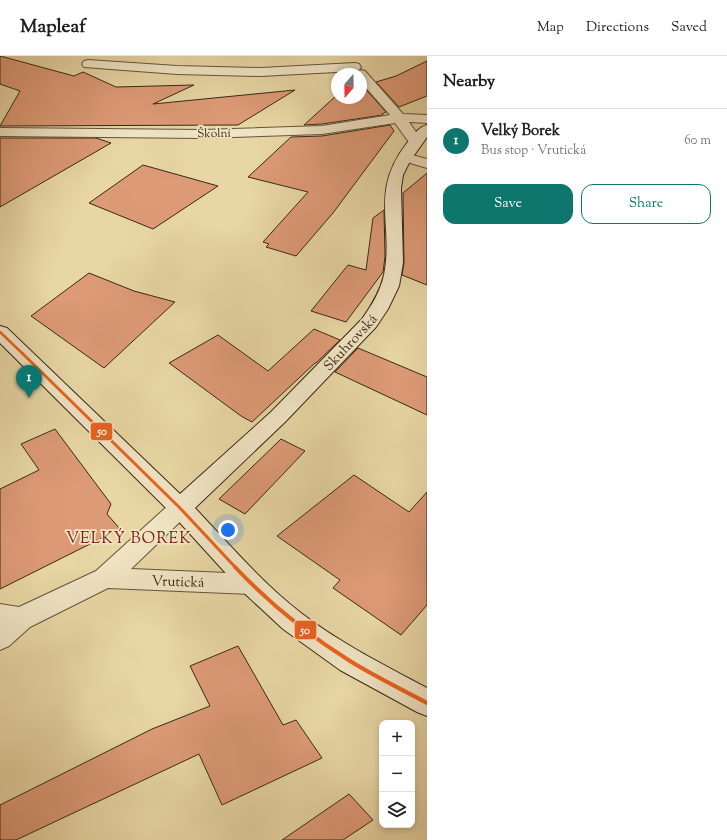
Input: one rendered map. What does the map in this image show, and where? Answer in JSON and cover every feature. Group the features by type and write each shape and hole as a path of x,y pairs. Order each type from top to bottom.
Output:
{"street":[{"path":"345,56 356,68"},
{"path":"88,64 177,70 331,72"},
{"path":"367,81 398,118 410,149 427,164"},
{"name":"Školní","path":"0,132 202,134 314,130 398,118 427,119"},
{"name":"Skuhrovská","path":"180,508 278,417 369,323 381,307 393,277 395,262 392,195 397,173 410,149 427,129"},
{"path":"0,332 180,508 251,584 292,621 350,661 427,703"},
{"name":"Vrutická","path":"0,638 11,617 105,578 180,508"},
{"name":"Vrutická","path":"105,578 251,584"}],"building":[{"path":"0,56 74,76 83,72 116,87 194,85 153,104 295,90 238,125 0,126 20,91 0,84"},
{"path":"427,61 427,96 399,107 376,82 396,76"},
{"path":"367,91 386,112 382,114 383,115 322,124 304,125 331,100 331,104 367,104"},
{"path":"390,125 394,131 333,213 296,256 266,247 269,244 263,242 308,192 248,177 291,137 322,136"},
{"path":"0,138 96,138 111,143 0,207"},
{"path":"143,165 218,186 153,229 89,203"},
{"path":"427,173 427,285 402,275 404,263 403,193"},
{"path":"384,210 385,257 383,272 346,322 311,311 348,265 366,270 373,218"},
{"path":"89,273 134,291 175,302 104,368 31,316"},
{"path":"314,329 340,340 252,422 241,416 169,363 218,335 268,371"},
{"path":"358,348 427,377 427,415 335,372"},
{"path":"55,429 111,504 107,514 120,529 0,589 0,489 39,470 21,444"},
{"path":"281,439 305,451 245,514 219,499"},
{"path":"354,475 409,512 427,492 427,605 401,635 333,588 340,580 277,536"},
{"path":"238,646 283,725 296,720 322,758 222,805 199,754 16,840 0,840 0,805 152,729 210,706 190,666"},
{"path":"349,794 373,820 343,840 282,840"}],"transit line":[{"name":"50","path":"0,332 180,508 251,584 292,621 350,661 427,703"}],"place":[{"name":"Velký Borek","path":"29,398"}],"district":[{"name":"VELKÝ BOREK","path":"129,537"}]}
